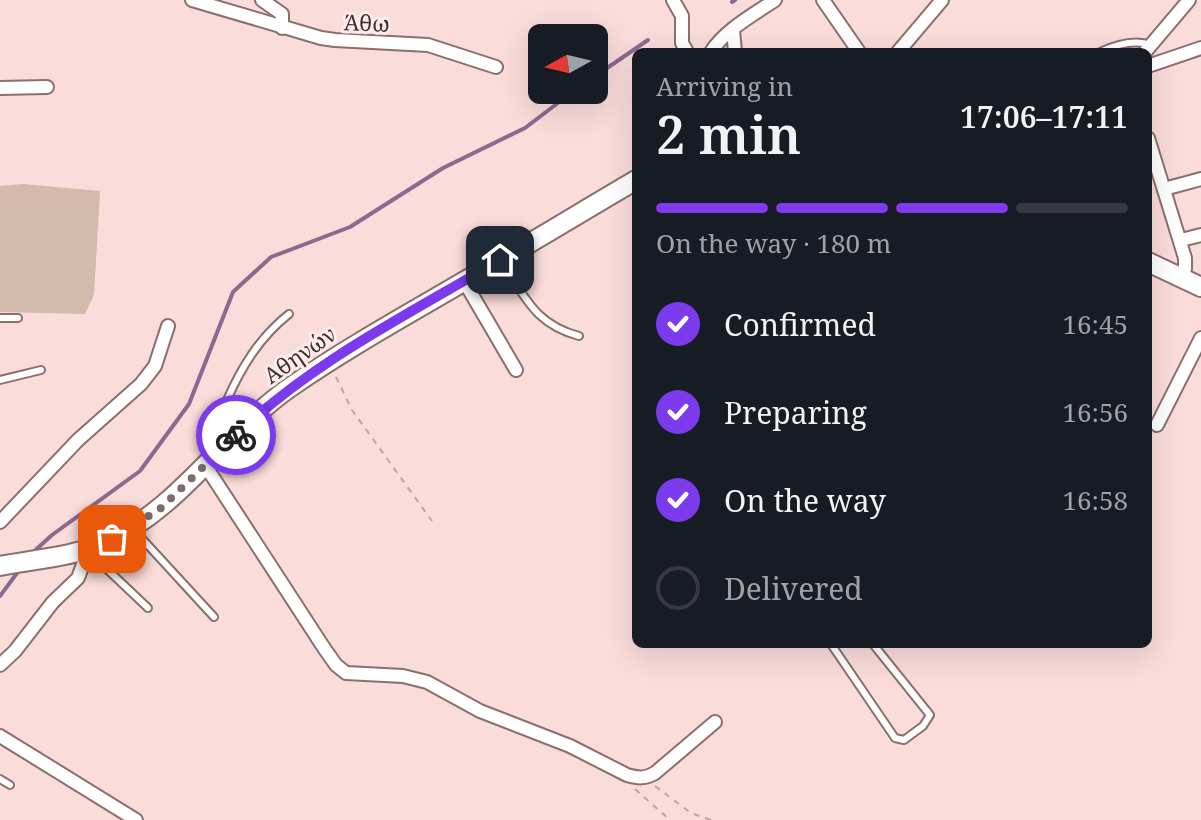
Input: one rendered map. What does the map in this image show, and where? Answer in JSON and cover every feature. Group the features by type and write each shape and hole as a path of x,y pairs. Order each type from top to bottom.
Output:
{"main road":[{"name":"Αθηνών","path":"0,566 86,550 131,528 160,509 276,398 329,361 632,182"},
{"path":"1152,264 1201,287"}],"street":[{"name":"Άθω","path":"192,0 282,28 335,40 428,45 496,67"},
{"path":"262,0 282,14 282,28"},
{"path":"673,0 682,16 685,48"},
{"path":"714,48 775,0"},
{"path":"901,48 942,0"},
{"path":"1150,48 1189,0"},
{"path":"829,2 857,48"},
{"path":"733,30 735,48"},
{"path":"1152,65 1201,48"},
{"path":"0,88 47,87"},
{"path":"1152,159 1181,240 1186,265 1180,277"},
{"path":"1164,189 1201,179"},
{"path":"1181,240 1201,235"},
{"path":"464,281 516,370"},
{"path":"0,522 78,440 141,384 155,366 168,326"},
{"path":"1157,425 1201,338"},
{"path":"209,461 307,623 341,669 352,674 419,679 480,711 570,746 635,777 645,778 663,767 715,722"},
{"path":"0,665 15,651 53,602 78,578 86,550"},
{"path":"0,736 136,820"}],"lane":[{"path":"1110,48 1139,42 1148,48"},
{"path":"500,260 539,316 553,327 579,336"},
{"path":"209,461 215,427 239,374 266,335 289,314"},
{"path":"0,318 18,318"},
{"path":"0,380 41,370"},
{"path":"131,528 214,617"},
{"path":"86,550 148,608"},
{"path":"834,648 895,738 904,740 923,726 930,715 876,648"},
{"path":"0,779 10,785"}],"path":[{"path":"329,361 352,410 432,521"},
{"path":"623,773 640,794 670,820"},
{"path":"645,778 691,813 711,820"}],"building":[{"path":"22,184 100,191 94,295 85,314 0,312 0,186"}],"waterway":[{"path":"636,48 648,40"},
{"path":"608,67 632,51"},
{"path":"30,555 52,535 140,471 189,404 233,292 271,257 350,227 443,168 525,128 557,104"},
{"path":"0,596 20,569"}],"way so far":[{"path":"112,539 160,509 236,435"}],"route":[{"path":"236,435 288,389 329,361 500,260"}]}
